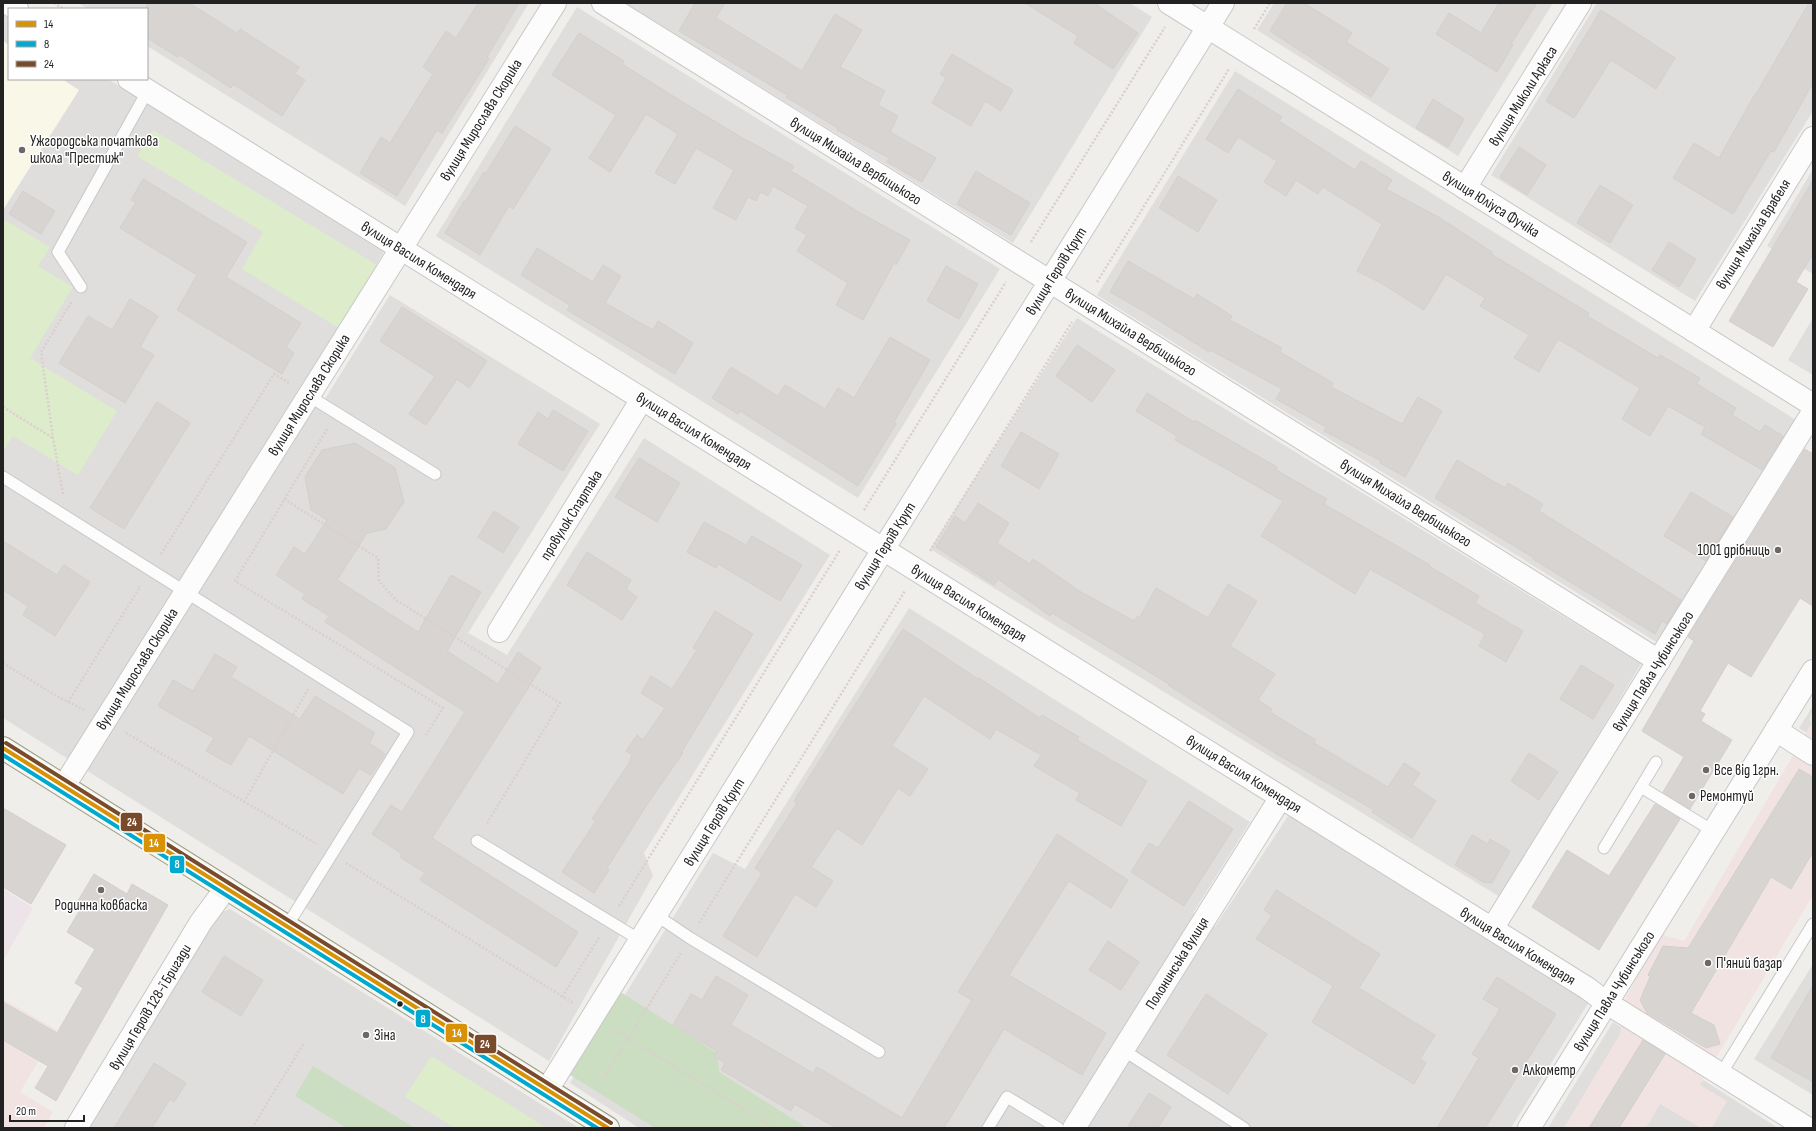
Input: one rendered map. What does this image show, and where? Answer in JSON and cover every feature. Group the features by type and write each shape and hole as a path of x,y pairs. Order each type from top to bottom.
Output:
{"main road":[{"path":"3,748 608,1128"}],"street":[{"name":"вулиця Мирослава Скорика","path":"64,786 555,3"},
{"name":"вулиця Михайла Вербицького","path":"603,3 1659,661"},
{"name":"вулиця Героїв Крут","path":"547,1090 1223,3"},
{"name":"вулиця Миколи Аркаса","path":"1465,188 1580,3"},
{"name":"вулиця Юліуса Фучіка","path":"1173,6 1813,405"},
{"name":"вулиця Василя Комендаря","path":"131,80 1587,988 1607,1003 1807,1128"},
{"name":"вулиця Михайла Врабеля","path":"1694,331 1813,138"},
{"name":"провулок Спартака","path":"499,632 642,399"},
{"name":"вулиця Павла Чубинського","path":"1492,929 1813,412"},
{"name":"вулиця Павла Чубинського","path":"1529,1128 1813,671"},
{"path":"1776,730 1813,754"},
{"name":"Полонинська вулиця","path":"1074,1128 1280,797"},
{"name":"вулиця Героїв 128-ї Бригади","path":"76,1128 201,922 226,888"}],"lane":[{"path":"81,287 58,252 148,90"},
{"path":"309,396 435,474"},
{"path":"3,478 408,732 287,926"},
{"path":"1604,848 1656,762"},
{"path":"1641,787 1713,832"},
{"path":"477,840 610,920 640,940"},
{"path":"656,914 690,938 879,1052"},
{"path":"1721,1074 1813,924"},
{"path":"1123,1050 1244,1128"},
{"path":"988,1128 1007,1097 1058,1128"}],"path":[{"path":"604,1077 1270,3"},
{"path":"562,997 1019,262 1173,6"},
{"path":"68,518 53,438 42,352 81,287"},
{"path":"68,702 274,374 309,396"},
{"path":"3,407 53,438"},
{"path":"337,413 235,581 443,708 422,742"},
{"path":"284,499 378,558 379,581 396,600 560,703 477,840"},
{"path":"134,583 140,587"},
{"path":"3,663 332,854 774,1128"},
{"path":"244,802 316,675"},
{"path":"252,1128 304,1043"}],"shaded area":[{"path":"78,3 529,3 405,206 148,47 148,8 86,8"},
{"path":"625,3 1130,3 1152,17 1013,243"},
{"path":"1274,3 1553,3 1458,156 1257,30"},
{"path":"1597,3 1813,3 1813,111 1695,301 1491,175"},
{"path":"577,7 1000,269 858,498 436,236"},
{"path":"3,14 8,17 8,80 110,80 385,250 304,385 325,399 390,295 600,424 468,633 507,655 644,438 830,555 644,853 653,876 549,1061 3,718"},
{"name":"Ужгородська початкова школа \"Престиж\"","path":"3,41 8,44 8,80 64,80 79,90 3,210"},
{"path":"1235,71 1796,420 1658,643 1097,295"},
{"path":"1813,169 1813,274 1767,246"},
{"path":"1077,318 1641,664 1500,897 930,549"},
{"path":"1813,318 1813,375 1788,360"},
{"path":"909,608 1250,822 1193,913 1215,927 1290,813 1589,1002 1511,1128 639,1128 570,1083 713,853 745,869"},
{"path":"1813,706 1813,737 1799,728"},
{"name":"П'яний базар","path":"1813,711 1813,895 1700,1085 1727,1101 1712,1128 1701,1128 1660,1104 1646,1128 1564,1128 1620,1034 1626,998 1659,934 1684,941 1812,723 1809,719"},
{"path":"3,889 33,908 3,961"},
{"path":"230,909 579,1128 86,1128 215,915"},
{"path":"1813,964 1813,1095 1754,1059"},
{"path":"3,999 57,1030 20,1092 53,1112 44,1128 3,1128"},
{"path":"1613,1022 1778,1128 1548,1128"}],"green space":[{"path":"153,130 377,265 339,328 242,269 263,232 137,156"},
{"path":"5,220 50,247 38,266 73,287 30,358 117,411 78,475 13,436 3,451 3,223"},
{"path":"611,986 717,1053 719,1072 807,1128 655,1128 559,1068"},
{"path":"431,1056 547,1128 455,1128 405,1097"},
{"path":"313,1066 415,1128 347,1128 295,1096"}],"building":[{"path":"147,3 189,3 237,33 240,29 299,67 295,74 305,80 282,116 233,84 231,88 180,55 178,57 148,39"},
{"path":"478,3 519,3 487,57 489,59 442,133 437,130 397,196 360,173 381,137 390,143 433,74 423,67 446,31 456,38"},
{"path":"695,3 725,3 716,18 802,71 835,14 862,30 840,67 885,91 878,105 898,116 890,132 936,158 922,182 887,162 889,158 837,130 838,128 786,97 787,95 679,31"},
{"path":"1025,3 1094,3 1138,33 1113,69 1074,43 1078,36"},
{"path":"1287,3 1304,3 1352,33 1346,42 1389,69 1371,97 1270,31"},
{"path":"1499,3 1537,3 1511,44 1513,45 1497,72 1436,34 1449,13 1481,33"},
{"path":"1809,3 1813,3 1813,83 1774,152 1771,151 1733,214 1673,178 1694,143 1719,158"},
{"path":"1601,10 1675,58 1656,89 1611,60 1574,118 1546,101"},
{"path":"579,33 624,61 622,64 681,101 741,137 794,166 791,171 862,214 910,240 896,265 894,263 863,320 836,305 848,283 797,251 807,235 795,228 808,206 773,186 768,196 760,192 756,201 748,197 736,220 713,208 734,170 696,148 675,184 655,173 678,134 646,114 610,172 589,158 616,115 552,75"},
{"path":"952,54 1013,90 1001,111 985,101 971,126 932,103 946,78 940,74"},
{"path":"1238,89 1282,117 1279,121 1355,170 1361,161 1392,180 1386,189 1440,218 1492,252 1491,254 1589,313 1587,316 1658,358 1660,355 1700,378 1697,384 1736,408 1732,415 1760,432 1765,425 1783,436 1762,470 1701,434 1705,427 1668,406 1650,436 1622,419 1640,388 1558,339 1539,372 1514,358 1529,335 1480,306 1485,298 1446,274 1424,310 1381,283 1357,271 1382,224 1323,187 1318,194 1296,180 1286,196 1264,182 1277,161 1238,137 1228,153 1206,139"},
{"path":"1433,99 1464,119 1448,147 1416,128"},
{"path":"515,126 551,149 513,209 509,206 480,255 445,233 464,201 465,202 484,172 486,173"},
{"path":"1519,147 1546,165 1527,195 1500,177"},
{"path":"976,171 1030,203 1011,235 957,204"},
{"path":"1178,176 1217,200 1198,232 1159,208"},
{"path":"143,179 247,242 226,277 301,323 286,347 294,353 282,374 177,310 197,275 120,228 136,202 131,200"},
{"path":"1813,180 1813,254 1796,282 1808,289 1773,347 1729,321"},
{"path":"1600,185 1633,205 1610,243 1577,223"},
{"path":"23,191 55,211 41,234 9,214"},
{"path":"1669,242 1696,259 1679,287 1652,270"},
{"path":"537,248 593,282 603,265 621,276 605,303 653,330 658,321 693,343 675,374 567,310 570,305 521,275"},
{"path":"1128,261 1194,299 1197,294 1232,316 1230,320 1282,348 1280,352 1333,383 1331,387 1402,424 1418,397 1442,411 1405,477 1380,463 1381,461 1324,431 1326,427 1276,399 1282,389 1210,350 1209,352 1147,313 1110,292"},
{"path":"946,266 978,284 959,319 927,301"},
{"path":"130,299 158,316 140,347 154,355 125,403 59,363 88,316 112,330"},
{"path":"402,307 487,361 469,388 457,379 426,425 409,414 435,376 380,341"},
{"path":"890,337 930,360 894,422 896,424 858,486 740,411 738,414 712,398 731,367 778,396 785,385 825,409 838,388 854,398"},
{"path":"1077,345 1115,370 1092,402 1056,376"},
{"path":"1147,393 1194,422 1195,420 1277,467 1276,470 1327,499 1324,504 1430,565 1429,566 1479,596 1475,603 1523,631 1506,662 1479,646 1485,634 1370,569 1355,594 1261,536 1283,501 1175,440 1177,436 1136,411"},
{"path":"157,402 190,423 124,529 90,508"},
{"path":"553,410 588,431 563,471 518,444 538,412 548,419"},
{"path":"1021,432 1059,454 1039,489 1001,466"},
{"path":"355,443 395,468 404,502 386,529 367,533 337,580 418,632 451,575 481,592 447,651 498,684 518,652 541,668 432,838 578,932 556,967 420,880 425,873 400,857 402,854 372,834 391,805 402,812 465,712 325,622 329,616 302,599 305,594 276,575 294,547 305,554 327,520 311,510 305,477 322,450"},
{"name":"1001 дрібниць","path":"1805,449 1813,454 1813,606 1800,598 1751,677 1728,663 1700,711 1705,714 1701,721 1732,740 1690,809 1663,792 1684,757 1642,731 1694,641 1688,637"},
{"path":"639,458 680,483 657,522 615,497"},
{"path":"1457,460 1505,488 1508,483 1543,504 1539,511 1681,600 1667,624 1662,621 1655,634 1435,498"},
{"path":"1691,492 1733,517 1706,561 1664,536"},
{"path":"978,503 1009,523 997,543 1030,564 1033,559 1081,592 1134,621 1138,616 1140,617 1156,588 1208,618 1228,584 1257,601 1230,646 1275,674 1258,700 1272,709 1270,712 1316,740 1314,743 1388,787 1404,763 1420,773 1412,785 1436,801 1412,838 1372,812 1374,810 1270,750 1168,685 1169,684 1052,613 1050,616 998,579 994,585 936,547 955,516 965,523"},
{"path":"494,511 519,527 503,553 478,537"},
{"path":"704,522 746,545 752,536 802,565 780,601 718,564 716,568 687,552"},
{"path":"3,541 57,575 64,565 90,582 55,636 23,615 28,606 3,590"},
{"path":"587,552 631,580 626,589 637,597 622,620 567,585"},
{"path":"715,611 753,634 681,753 683,753 646,806 607,868 609,870 594,893 562,872 596,821 592,819 629,763 632,755 626,751 637,735 643,740 665,708 641,693 651,676 672,689 697,650 693,648"},
{"path":"903,629 1040,718 1042,715 1079,737 1077,740 1147,781 1121,826 1076,800 1080,793 1034,766 1041,755 996,729 990,739 924,696 892,746 928,769 910,796 898,788 862,845 837,828 811,867 833,881 816,907 795,894 757,957 723,936 762,873 755,868 797,803 794,801"},
{"path":"215,654 237,667 231,677 300,719 315,696 375,733 369,743 385,754 371,775 359,768 343,794 249,736 231,765 206,751 214,738 158,706 173,680 193,691"},
{"path":"1581,665 1614,685 1593,719 1560,699"},
{"path":"1529,753 1558,772 1539,800 1511,781"},
{"path":"1799,769 1813,777 1813,852 1791,889 1771,877 1691,1013 1714,1025 1720,1044 1706,1048 1647,1013 1640,1000 1650,977 1648,975 1663,946 1688,948"},
{"path":"1189,801 1233,829 1184,906 1131,872 1149,843 1158,848"},
{"path":"1655,804 1680,819 1599,950 1532,907 1567,850 1609,876"},
{"path":"3,808 66,845 31,904 3,887"},
{"path":"1057,834 1128,880 1111,908 1069,881 1009,975 1106,1033 1082,1075 1004,1029 944,1128 836,1128 795,1104 791,1111 721,1070 725,1063 714,1056 717,1051 673,1025 691,994 702,1000 716,976 748,995 731,1025 813,1073 817,1067 902,1118 972,1000 958,992"},
{"path":"1472,835 1488,844 1490,839 1510,851 1492,883 1483,882 1455,865"},
{"path":"94,874 127,894 132,884 168,905 56,1101 35,1088 48,1066 3,1040 3,1002 57,1033 83,988 75,983 95,949 67,932 81,908 76,904"},
{"path":"1276,890 1380,954 1359,988 1435,1035 1420,1059 1426,1063 1414,1084 1312,1022 1333,986 1256,939 1272,915 1264,910"},
{"path":"1108,941 1139,962 1121,990 1089,970"},
{"path":"224,956 263,980 241,1016 202,992"},
{"path":"1497,977 1556,1014 1485,1128 1437,1128 1479,1058 1472,1054 1500,1009 1483,999"},
{"path":"1813,985 1813,1082 1771,1058"},
{"path":"1206,994 1267,1034 1228,1094 1167,1055"},
{"path":"1643,1040 1665,1054 1619,1128 1589,1128"},
{"path":"154,1063 186,1083 174,1102 170,1099 152,1128 114,1128"},
{"path":"1149,1093 1171,1107 1158,1128 1127,1128"}],"transit line":[{"name":"24","path":"6,743 611,1123"},
{"name":"14","path":"3,748 608,1128"},
{"name":"8","path":"3,755 597,1128"}],"place":[{"name":"Ужгородська початкова школа \"Престиж\"","path":"22,150"},
{"name":"1001 дрібниць","path":"1778,550"},
{"name":"Все від 1грн.","path":"1706,770"},
{"name":"Ремонтуй","path":"1692,796"},
{"name":"Родинна ковбаска","path":"101,890"},
{"name":"П'яний базар","path":"1708,963"},
{"name":"Зіна","path":"366,1035"},
{"name":"Алкометр","path":"1515,1070"}]}
